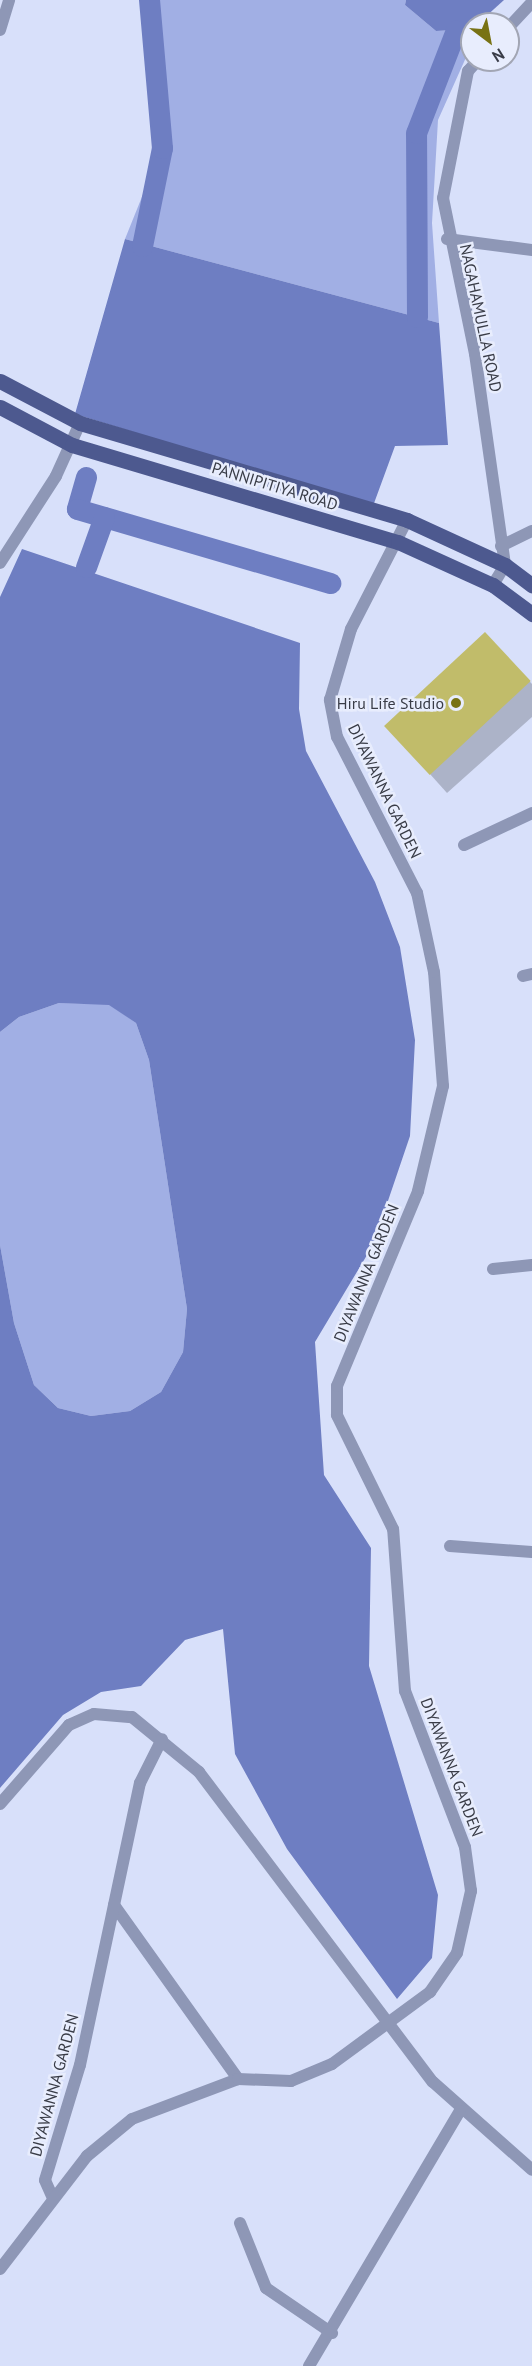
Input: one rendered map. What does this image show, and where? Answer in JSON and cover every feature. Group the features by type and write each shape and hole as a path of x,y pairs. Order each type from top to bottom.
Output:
{"main road":[{"name":"PANNIPITIYA ROAD","path":"0,381 80,423 407,520 505,565 532,585"},
{"name":"PANNIPITIYA ROAD","path":"0,407 72,444 398,542 493,585 532,614"}],"street":[{"path":"0,30 9,0"},
{"path":"520,15 532,2"},
{"name":"NAGAHAMULLA ROAD","path":"468,72 443,198 447,239 475,354 505,565"},
{"path":"447,239 532,250"},
{"path":"0,563 72,444 80,423"},
{"name":"DIYAWANNA GARDEN","path":"0,2269 52,2196 87,2156 132,2119 237,2079 291,2081 332,2064 391,2024 430,1992 457,1953 471,1891 465,1847 405,1691 393,1529 337,1415 338,1386 418,1191 443,1086 434,972 417,893 337,737 330,700 351,629 398,542 407,520"},
{"path":"501,546 532,531"},
{"path":"493,585 505,565"},
{"path":"464,845 532,813"},
{"path":"493,1269 532,1265"},
{"path":"450,1546 532,1552"},
{"path":"0,1804 69,1725 93,1714 132,1717 162,1739 199,1772 460,2111 532,2170"},
{"name":"DIYAWANNA GARDEN","path":"52,2196 45,2180 80,2065 140,1783 162,1739"},
{"path":"114,1905 237,2079"},
{"path":"309,2366 332,2333 460,2111"},
{"path":"240,2223 266,2288 332,2333"}],"shaded area":[{"path":"149,0 406,0 405,5 436,31 460,30 460,71 438,120 432,223 439,323 125,239 162,147"},
{"path":"406,0 504,0 491,12 460,12 460,30 436,31 405,5"},
{"path":"125,239 439,323 448,445 395,446 373,506 75,414"},
{"path":"22,549 300,643 299,709 306,751 375,882 400,947 415,1040 410,1136 373,1245 315,1342 324,1475 371,1548 369,1666 438,1895 432,1958 397,1999 287,1849 235,1754 223,1629 185,1640 141,1686 101,1692 63,1715 0,1788 0,1245 14,1323 34,1385 58,1408 91,1416 130,1411 161,1392 183,1352 187,1309 149,1060 136,1023 109,1005 59,1003 19,1017 0,1032 0,597"},
{"path":"59,1003 109,1004 136,1023 149,1060 187,1309 183,1352 161,1392 130,1411 91,1416 58,1408 34,1385 14,1323 0,1245 0,1032 19,1017"}],"building":[{"name":"Hiru Life Studio","path":"485,632 531,681 430,775 384,726"}],"waterway":[{"path":"142,246 162,148 149,0"},
{"path":"417,317 416,133 456,30"},
{"path":"86,477 77,509 330,583"},
{"path":"86,567 104,517"}],"place":[{"name":"Hiru Life Studio","path":"456,703"}]}
